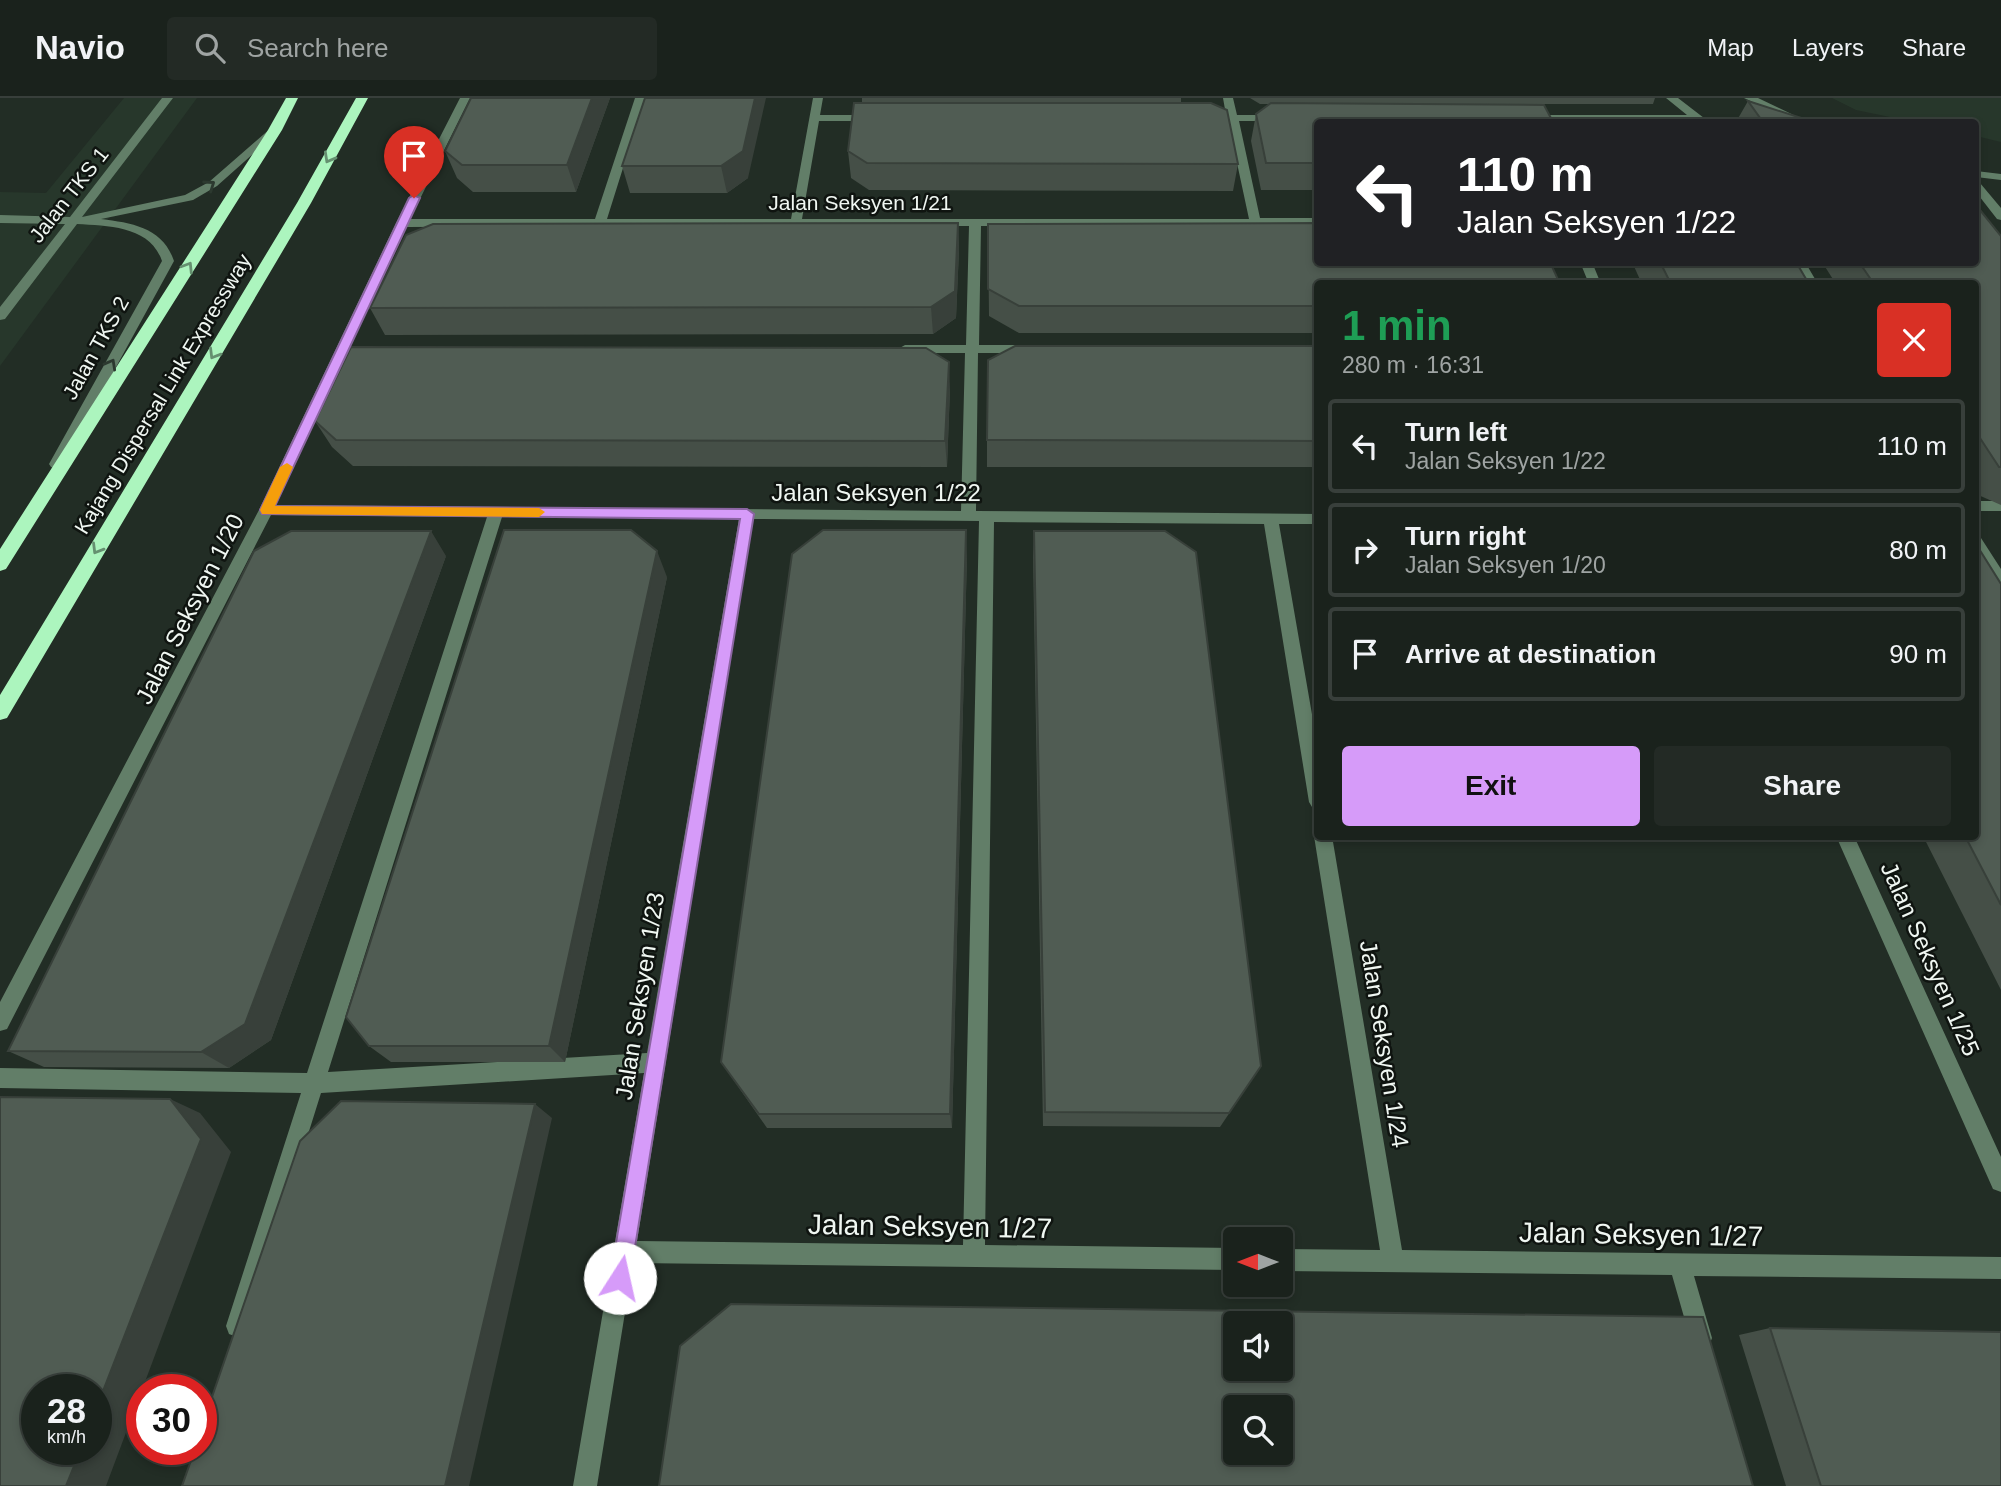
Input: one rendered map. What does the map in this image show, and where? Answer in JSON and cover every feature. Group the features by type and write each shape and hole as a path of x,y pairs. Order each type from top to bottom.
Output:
{"highway":[{"name":"Kajang Dispersal Link Expressway","path":"4,558 275,130 292,98"},
{"name":"Kajang Dispersal Link Expressway","path":"0,712 304,203 362,98"}],"street":[{"name":"Jalan TKS 1","path":"0,316 168,98"},
{"name":"Jalan Seksyen 1/20","path":"0,1022 349,350 402,223 465,98"},
{"path":"600,222 640,98"},
{"path":"796,222 818,98"},
{"path":"1228,98 1255,221"},
{"path":"1671,98 1700,119"},
{"path":"1749,98 1796,119"},
{"path":"815,118 884,118"},
{"path":"1190,118 1287,118"},
{"path":"1520,118 1610,119"},
{"name":"Jalan TKS 2","path":"75,220 189,198 213,184 275,130"},
{"path":"1979,174 2001,177"},
{"path":"1979,189 2001,216"},
{"name":"Jalan TKS 2","path":"0,219 75,220 135,229 154,236 164,247 168,261 4,558"},
{"path":"974,1256 978,516 973,348 975,222"},
{"name":"Jalan Seksyen 1/21","path":"402,223 1314,222"},
{"path":"891,349 1042,349"},
{"path":"1979,506 2001,506"},
{"name":"Jalan Seksyen 1/22","path":"266,510 1314,519"},
{"path":"231,1344 496,512"},
{"name":"Jalan Seksyen 1/23","path":"585,1486 747,514"},
{"path":"1271,519 1314,778"},
{"path":"1979,547 2001,582"},
{"name":"Jalan Seksyen 1/24","path":"1325,840 1394,1261"},
{"name":"Jalan Seksyen 1/25","path":"1848,840 2001,1181"},
{"path":"0,1078 316,1083 656,1062"},
{"name":"Jalan Seksyen 1/27","path":"624,1252 1223,1259"},
{"name":"Jalan Seksyen 1/27","path":"1293,1260 2001,1268"},
{"path":"1680,1264 1707,1356"}],"shaded area":[{"path":"124,98 197,98 0,366 0,192 46,193"},
{"path":"1832,98 2001,98 2001,142 1979,137 1979,119 1900,119 1856,110"}],"building":[{"path":"471,98 592,98 567,165 462,165 445,151"},
{"path":"645,98 755,98 743,151 721,166 622,166"},
{"path":"1748,101 1805,119 1761,119"},
{"path":"854,103 1211,103 1227,110 1238,164 867,163 848,151"},
{"path":"1271,103 1544,105 1551,119 1314,119 1314,163 1266,163 1256,114"},
{"path":"1979,209 2001,236 2001,467 1979,437 1979,280 1871,280 1862,266 1979,266"},
{"path":"958,223 955,291 931,307 370,308 406,235 433,224"},
{"path":"1314,223 1314,266 1552,266 1558,280 1314,280 1314,306 1019,306 988,289 988,224"},
{"path":"1662,266 1798,266 1807,280 1669,280"},
{"path":"1015,346 1314,346 1314,441 987,440 988,360"},
{"path":"351,347 926,348 949,362 945,441 336,440 315,421"},
{"path":"504,530 631,530 657,551 549,1046 369,1046 346,1017"},
{"path":"823,530 966,530 950,1114 759,1114 721,1062 792,554"},
{"path":"291,531 431,531 245,1024 201,1052 8,1051 254,551"},
{"path":"1034,531 1165,531 1196,552 1261,1066 1229,1113 1045,1112"},
{"path":"1979,549 2001,584 2001,905 1967,840 1979,840"},
{"path":"0,1097 170,1099 201,1139 110,1374 21,1374 21,1465 75,1465 66,1486 0,1486"},
{"path":"341,1101 535,1104 445,1486 182,1486 189,1465 217,1465 217,1382 300,1141"},
{"path":"731,1304 1254,1311 1223,1311 1223,1381 1293,1381 1293,1312 1703,1317 1753,1486 659,1486 680,1346"},
{"path":"1770,1328 2001,1332 2001,1486 1821,1486"}],"slow traffic":[{"path":"287,467 266,510 539,512"}],"route":[{"path":"414,198 266,510 747,514 620,1278"}]}
